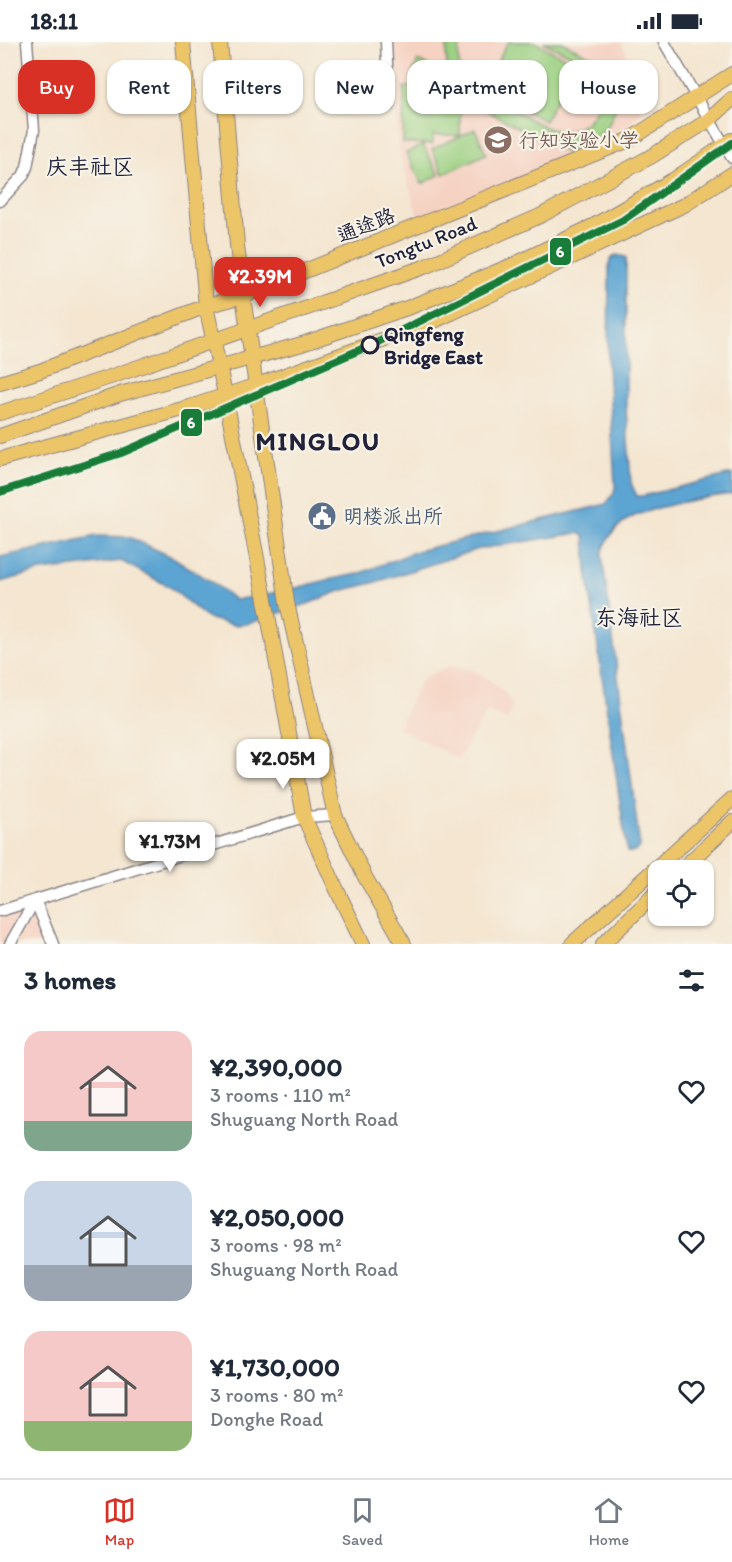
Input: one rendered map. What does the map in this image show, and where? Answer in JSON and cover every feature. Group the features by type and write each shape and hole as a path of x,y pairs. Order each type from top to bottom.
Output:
{"main road":[{"path":"183,42 206,306 268,615 304,817 363,944"},
{"path":"220,42 243,296 287,603 335,815 365,877 404,944"},
{"name":"通途路","path":"0,383 40,371 206,306 243,296 629,140 732,74"},
{"name":"Tongtu Road","path":"0,413 113,376 424,267 540,216 652,156 709,120 732,99"},
{"path":"0,436 120,394 302,344 410,308 513,265 595,225 673,180 728,142"},
{"path":"0,459 190,406 256,385 432,322 684,205 732,174"},
{"path":"572,944 732,799"},
{"path":"692,860 732,822"},
{"path":"603,944 648,901"}],"street":[{"path":"0,201 23,176 34,130 27,42"},
{"path":"386,42 387,60"},
{"path":"664,42 709,120 728,142 732,158"},
{"path":"0,911 304,817 335,815"},
{"path":"10,944 35,900"},
{"path":"35,900 53,944"}],"shaded area":[{"name":"行知实验小学","path":"390,42 621,42 629,60 559,60 559,114 641,114 627,126 525,175 419,221 400,155 395,98 395,60 392,60"},
{"path":"449,666 474,670 502,689 513,706 507,720 487,711 459,759 398,728 422,678"},
{"path":"34,905 49,944 0,944 0,916"}],"green space":[{"path":"448,42 462,42 459,60 446,60"},
{"path":"508,42 535,42 569,60 559,60 559,94 545,121 531,114 547,114 547,60 498,60"},
{"path":"543,42 562,42 599,60 579,60"},
{"path":"404,87 407,87 407,114 460,114 460,135 433,135 433,144 403,143"},
{"path":"493,114 521,114 540,125 563,131 573,130 582,125 593,114 613,114 609,124 601,133 567,153"},
{"path":"475,129 486,154 443,174 432,149"},
{"path":"423,145 439,175 422,184 406,153"}],"water":[{"path":"616,255 626,257 626,408 631,483 637,496 732,474 732,494 683,502 635,516 619,526 612,534 602,554 640,847 636,851 627,852 587,571 585,537 579,533 479,549 373,583 340,591 247,624 233,625 207,618 170,587 121,561 41,571 0,582 0,557 96,536 129,537 174,558 235,600 358,574 417,551 606,504 614,493 615,485 608,367 609,267 610,260"}],"transit line":[{"name":"6","path":"0,492 121,453 378,342 623,220 732,143"}],"place":[{"name":"行知实验小学","path":"498,140"},
{"name":"Qingfeng Bridge East","path":"370,345"},
{"name":"明楼派出所","path":"322,516"}],"district":[{"name":"庆丰社区","path":"90,166"},
{"name":"MINGLOU","path":"318,441"},
{"name":"东海社区","path":"639,617"}]}
